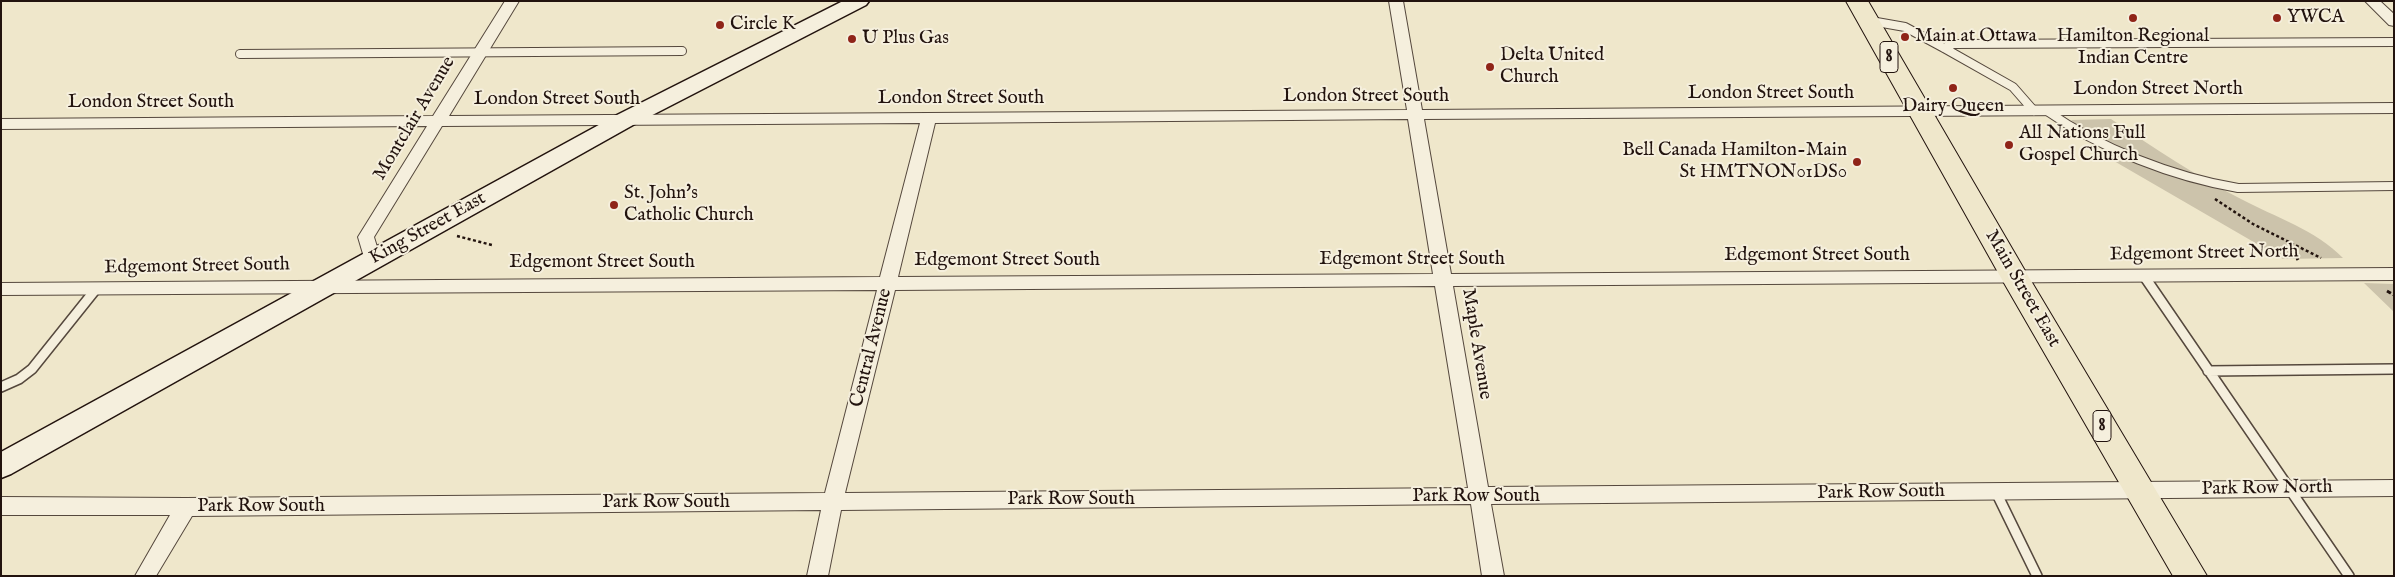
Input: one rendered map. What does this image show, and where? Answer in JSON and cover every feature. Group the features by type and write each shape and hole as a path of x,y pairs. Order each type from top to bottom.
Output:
{"main road":[{"name":"King Street East","path":"1,466 625,120 859,1"},
{"name":"Main Street East","path":"1857,1 2014,276 2191,576"}],"street":[{"name":"Montclair Avenue","path":"372,260 366,237 512,1"},
{"name":"Maple Avenue","path":"1396,1 1445,281 1493,576"},
{"path":"2372,1 2394,22"},
{"name":"London Street North","path":"1922,113 2394,108"},
{"name":"London Street South","path":"1,124 1922,113"},
{"name":"Central Avenue","path":"817,576 833,502 928,120"},
{"name":"Edgemont Street North","path":"2014,276 2394,274"},
{"name":"Edgemont Street South","path":"1,289 2014,276"},
{"name":"Park Row North","path":"2141,491 2394,488"},
{"name":"Park Row South","path":"1,506 186,507 2141,491"},
{"path":"145,576 186,507"}],"lane":[{"path":"1868,21 1905,27 2013,87 2040,111 2084,136 2106,146 2217,185 2238,188 2394,186"},
{"path":"1944,48 1953,44 2394,42"},
{"path":"240,54 682,51"},
{"path":"2144,276 2349,576"},
{"path":"1,387 19,379 32,369 96,289"},
{"path":"2208,371 2394,369"},
{"path":"1996,492 2037,576"}],"path":[{"path":"2235,214 2394,295"},
{"path":"435,225 457,236 492,245"}],"shaded area":[{"path":"2111,119 2208,181 2308,232 2343,258 2283,259 2114,161 2071,120"},
{"path":"2364,283 2394,284 2394,312"}],"place":[{"name":"Hamilton Regional Indian Centre","path":"2133,18"},
{"name":"YWCA","path":"2277,18"},
{"name":"Circle K","path":"720,25"},
{"name":"Main at Ottawa","path":"1905,37"},
{"name":"U Plus Gas","path":"852,39"},
{"name":"Delta United Church","path":"1490,67"},
{"name":"Dairy Queen","path":"1953,88"},
{"name":"All Nations Full Gospel Church","path":"2009,145"},
{"name":"Bell Canada Hamilton-Main St HMTNON01DS0","path":"1857,162"},
{"name":"St. John's Catholic Church","path":"614,205"}]}
